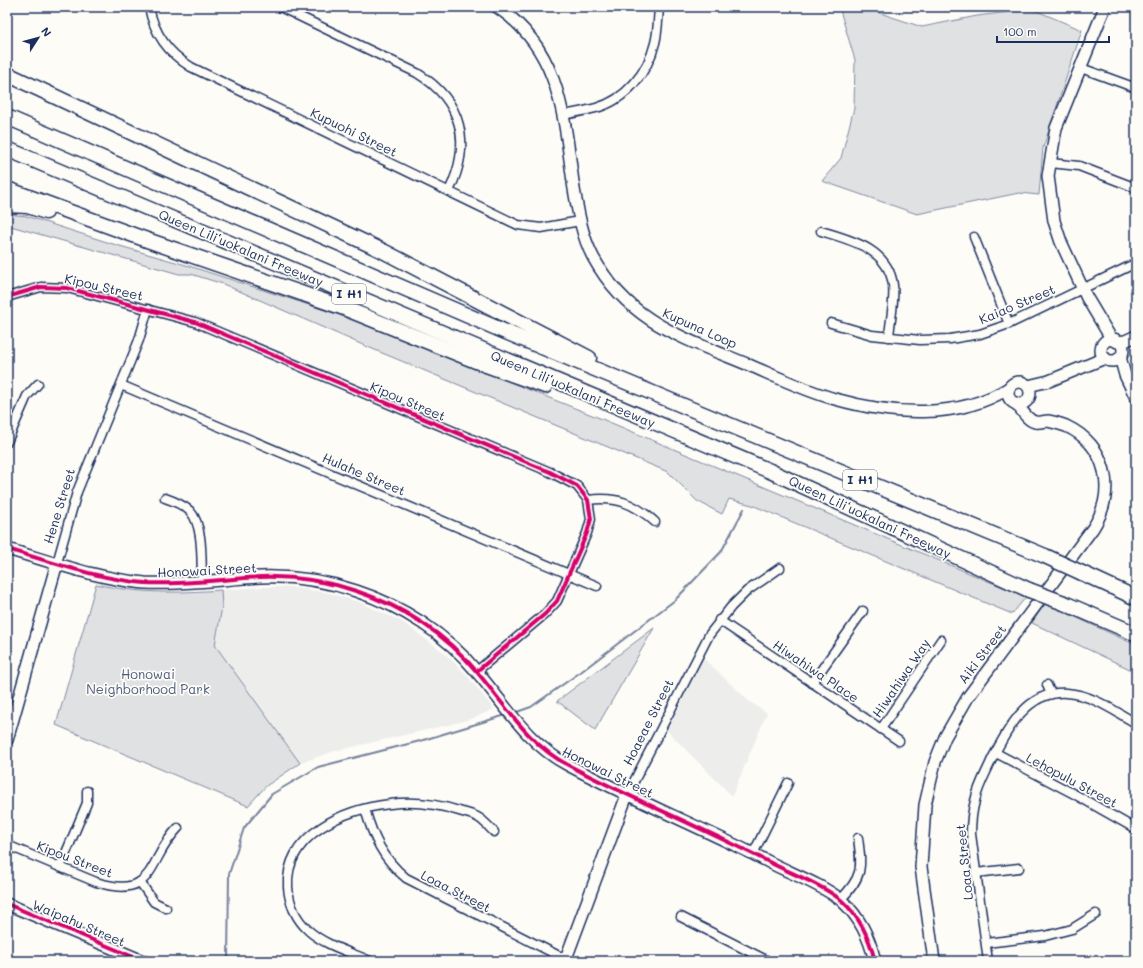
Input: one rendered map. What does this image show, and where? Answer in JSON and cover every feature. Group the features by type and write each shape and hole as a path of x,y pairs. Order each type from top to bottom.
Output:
{"highway":[{"path":"7,74 383,251 675,403"},
{"name":"Queen Liliʻuokalani Freeway","path":"7,117 493,327 1045,556 1136,598"},
{"name":"Queen Liliʻuokalani Freeway","path":"7,149 770,471 1029,590 1064,603 1136,634"},
{"path":"7,189 147,240 344,308 486,365 691,438"},
{"path":"7,205 28,206 100,228 147,240"}],"street":[{"name":"Kupuohi Street","path":"149,7 152,22 159,37 165,46 182,62 508,220 529,228 552,228 580,221"},
{"path":"280,7 417,73 437,87 445,96 457,117 460,129 462,153 460,165 449,191"},
{"name":"Kupuna Loop","path":"498,7 523,28 536,44 547,63 556,83 563,115 580,221 592,255 618,294 635,310 675,334 834,399 876,408 918,411 973,405 1019,382 1022,397"},
{"path":"563,115 597,108 621,96 631,88 647,66 652,54 656,42 659,7"},
{"path":"1105,7 1056,128 1048,176 1054,221 1061,242 1136,398"},
{"path":"1081,68 1136,88"},
{"path":"1050,163 1079,166 1136,188"},
{"path":"821,230 866,246 877,255 886,266 893,286 889,337"},
{"path":"974,237 1009,324"},
{"name":"Kaiao Street","path":"831,323 872,336 920,340 950,339 980,334 1009,324 1085,293 1136,263"},
{"name":"Kipou Street","path":"7,297 41,288 67,288 195,322 550,472 577,486 588,500"},
{"name":"Hene Street","path":"7,740 77,492 139,340 148,309"},
{"name":"Kupuna Loop","path":"973,405 977,407 1022,397 1049,381 1074,369 1080,369 1125,341 1136,336"},
{"name":"Kupuna Loop","path":"1112,350 1136,342"},
{"path":"7,442 27,396 38,384"},
{"name":"Hulahe Street","path":"121,385 597,586"},
{"path":"1009,388 1008,394 1022,397"},
{"name":"Aiki Street","path":"934,961 921,867 925,805 935,762 945,737 968,697 1093,528 1103,508 1106,497 1104,473 1097,454 1090,444 1074,431 1065,426 1048,421 1035,422 1028,418 1022,397"},
{"path":"165,498 181,504 190,511 199,527 202,581"},
{"path":"477,671 550,609 562,592 591,520 588,500 606,498 617,500 642,510 655,522"},
{"name":"Honowai Street","path":"7,549 103,576 143,583 168,584 284,577 313,580 355,590 390,604 418,620 443,638 477,671 529,737 556,758 626,794 682,818 826,890 840,900 851,911 866,932 875,961"},
{"name":"Hoaeae Street","path":"567,960 626,794 700,650 719,620 747,591 780,568"},
{"path":"812,683 863,611"},
{"name":"Hiwahiwa Place","path":"719,620 899,741"},
{"name":"Hiwahiwa Way","path":"881,729 941,640"},
{"path":"1047,685 1050,694"},
{"name":"Loaa Street","path":"988,961 971,834 972,814 980,785 1013,721 1036,701 1050,694 1066,693 1094,699 1136,723"},
{"name":"Lehopulu Street","path":"996,753 1076,795 1136,829"},
{"path":"753,854 788,783"},
{"path":"60,867 87,803 87,791"},
{"path":"370,961 318,938 308,930 293,908 288,894 290,865 295,852 309,836 329,823 365,808 390,804 430,804 448,807 478,817 494,832"},
{"name":"Loaa Street","path":"365,808 378,846 387,859 406,878 567,960"},
{"path":"166,908 154,902 140,882 154,868 167,838 178,828"},
{"path":"840,900 856,881 861,870 858,838"},
{"name":"Kipou Street","path":"7,845 109,886 127,887 140,882"},
{"path":"976,873 1019,868"},
{"name":"Waipahu Street","path":"7,904 142,961"},
{"path":"986,943 1045,936 1072,929 1096,914"},
{"path":"681,917 768,961"}],"shaded area":[{"path":"261,587 290,587 329,593 359,602 401,621 442,651 465,673 494,709 474,718 335,751 300,763 215,645 222,607 221,590"},
{"path":"703,658 750,702 767,713 732,796 667,731"}],"green space":[{"path":"839,7 867,7 871,10 922,27 977,16 1032,9 1082,30 1043,148 1039,195 1019,193 917,214 822,181 841,158 854,108 855,60"},
{"path":"7,214 26,216 113,244 186,265 352,319 602,419 1026,597 1012,614 752,505 729,499 722,514 697,501 668,472 363,345 223,284 191,274 179,274 7,225"},
{"name":"Honowai Neighborhood Park","path":"96,584 127,590 158,592 221,590 222,607 215,645 300,763 266,786 248,806 56,725"},
{"path":"1045,603 1136,645 1136,672 1032,623"},
{"path":"654,628 595,730 557,701"}],"waterway":[{"path":"514,713 531,707 582,671 675,600 721,552 744,509"},
{"path":"228,961 229,874 244,828 272,794 318,767 420,741 506,715"}],"cycle path":[{"path":"7,297 41,287 67,288 195,322 550,472 577,486 588,500 591,519 587,533 557,601 545,614 477,671"},
{"path":"7,549 93,574 127,581 145,583 174,583 261,577 297,578 345,587 390,605 422,623 451,645 465,658 529,735 554,756 568,765 618,790 719,837 833,894 841,900 859,920 867,936 875,961"},
{"path":"7,904 143,961"}]}
